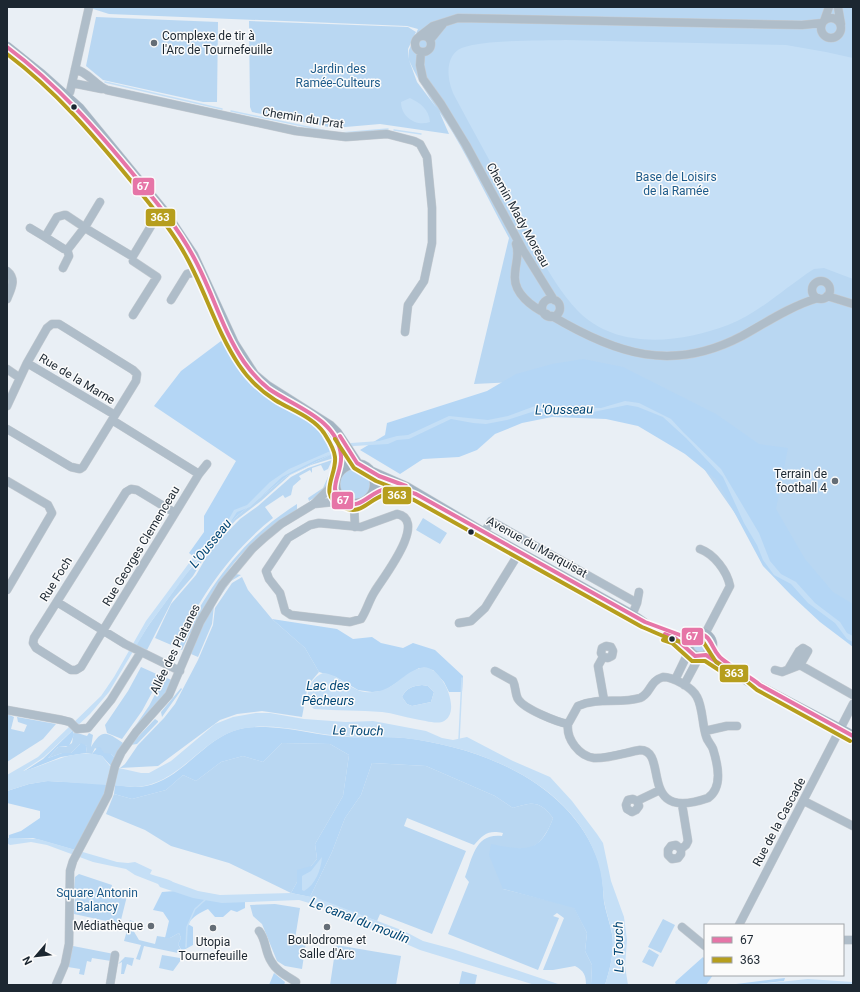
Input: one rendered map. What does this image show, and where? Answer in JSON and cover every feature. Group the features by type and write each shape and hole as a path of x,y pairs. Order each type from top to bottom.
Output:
{"main road":[{"path":"7,47 66,96 98,130 165,213 193,255 234,344 254,375 267,386 324,423 343,448 358,463 368,468 372,472 375,483 372,495 368,500 354,504 344,501 339,496 334,484 340,470 343,448"},
{"path":"340,470 347,465 358,463"},
{"name":"Avenue du Marquisat","path":"372,472 406,487 519,553 645,622 680,635 691,637"},
{"name":"Avenue du Marquisat","path":"372,495 381,489 389,488 416,494"},
{"name":"Avenue du Marquisat","path":"645,622 648,626 674,638 689,650"},
{"path":"760,685 752,683 689,650 691,637 697,633 705,634 710,639 712,647 720,658 748,675 760,685 853,736"},
{"path":"702,656 712,647"}],"street":[{"path":"66,96 70,92 89,7"},
{"path":"821,32 829,7"},
{"path":"802,26 821,32 827,38 833,38 841,32 838,7"},
{"path":"420,36 426,36 430,40 431,46 429,50 421,52 415,49 414,43 420,36 433,26 458,18 802,26 823,22 833,18 840,24"},
{"path":"430,40 443,24"},
{"name":"Chemin Mady Moreau","path":"421,52 420,65 423,79 441,104 522,250 554,300"},
{"name":"Chemin du Prat","path":"75,69 82,71 100,87 107,90"},
{"name":"Chemin du Prat","path":"72,83 296,131 341,137 387,134 420,144 428,157 432,208 432,243 424,281 408,305 405,332"},
{"name":"Chemin Mady Moreau","path":"462,141 517,246 518,255 515,276 518,288 529,303 597,340 627,351 651,356 673,357 698,353 724,344 803,302 818,298"},
{"path":"67,249 85,228 100,202"},
{"path":"132,258 136,254 143,237 154,221 165,213"},
{"path":"45,237 56,219 62,215 132,258 157,277 133,315"},
{"path":"30,228 67,249 69,256 63,268"},
{"path":"7,271 13,278 7,299"},
{"path":"171,300 187,274 201,271"},
{"path":"803,302 814,284 820,281 827,283 842,300"},
{"path":"827,296 830,294 830,287"},
{"path":"812,288 813,294 818,298 827,296 853,304"},
{"path":"560,309 559,313 549,315 543,308 545,301 548,299 554,300 560,309 568,325"},
{"path":"7,406 20,378 47,328 52,324 59,324 135,372 136,381 84,467 78,469 7,429"},
{"name":"Rue de la Marne","path":"28,363 113,418"},
{"path":"7,369 20,378"},
{"path":"113,418 199,474"},
{"name":"Rue Georges Clemenceau","path":"103,631 206,464"},
{"path":"7,480 48,505 52,513 8,585"},
{"name":"Allée des Platanes","path":"56,985 66,960 70,944 70,871 77,853 101,810 111,785 115,766 127,744 169,695 206,611 231,573 264,538 281,524 314,504 334,484"},
{"name":"Rue Foch","path":"103,631 81,667 73,670 36,648 33,643 34,638 126,492 133,489 137,490 175,513"},
{"name":"Allée des Platanes","path":"314,504 344,501"},
{"path":"354,504 355,527"},
{"path":"396,514 403,516 407,526 402,548 391,569 375,590 361,619 350,622 288,613 284,608 280,592 269,579 266,571 284,543 296,533 315,523 355,527 396,514"},
{"path":"484,533 491,521 637,603"},
{"path":"700,548 717,562 730,586 705,634"},
{"path":"460,623 471,621 485,608 519,553"},
{"path":"632,615 637,603 639,592"},
{"path":"57,602 135,649 180,671"},
{"path":"789,668 799,650 803,648 808,651 800,665"},
{"path":"7,710 70,722 77,729 84,730 92,726 115,695 135,649"},
{"path":"675,680 689,650"},
{"path":"684,685 702,656"},
{"path":"603,657 598,666 604,700"},
{"path":"775,670 782,672 800,665 853,695"},
{"path":"495,670 513,682 518,699 523,704 555,721 568,724"},
{"path":"665,677 684,685 692,690 698,698 704,731 713,750 718,782 713,794 708,798 682,804 666,798 660,790 653,758 647,751 640,750 598,758 591,757 577,749 572,744 568,724 578,706 604,700 622,701 640,698 646,695 653,682 659,678 665,677"},
{"name":"Rue de la Cascade","path":"740,924 853,704"},
{"path":"704,731 727,726 737,726"},
{"path":"637,801 660,790"},
{"path":"804,801 853,826"},
{"path":"681,849 686,845 689,838 682,804"},
{"path":"682,926 704,945"},
{"path":"259,931 271,962 276,969 296,982 295,985"},
{"path":"110,985 115,955"}],"green space":[{"name":"Base de Loisirs de la Ramée","path":"87,7 853,7 853,626 739,519 639,376 474,384 509,238 453,133 439,112 449,134 380,124 334,128 252,112 250,107 249,21 408,27 416,32 408,49 409,59 409,50 418,29 407,26 109,14","holes":["409,60 418,79 437,108 417,82"]},
{"name":"Complexe de tir à l'Arc de Tournefeuille","path":"96,17 218,22 217,102 203,102 103,80 86,66"},
{"path":"336,452 334,458 311,465 290,475 261,501 236,520 210,548 193,576 173,599 147,650 136,645 185,575 237,516 287,476"},
{"path":"336,459 336,466 324,492 309,501 308,498 323,488"},
{"path":"332,460 328,469 324,471 321,465 312,468 312,473 310,470 299,476 301,479 293,486 291,495 285,498 283,495 265,507 273,518 229,561 206,593 176,647 155,638 171,604 196,575 211,549 240,519 258,506 291,477 308,468"},
{"path":"352,466 358,466 367,471 371,477 371,489 367,495 358,500 352,500 343,495 338,486 338,480 343,471"},
{"path":"297,504 297,510 258,539 232,565 216,589 192,634 190,633 182,650 178,648 213,586 227,567 259,533"},
{"path":"423,518 447,533 440,544 416,530"},
{"path":"236,574 241,575 231,581 214,605 212,624 198,657 191,654 216,598 230,579"},
{"path":"242,577 248,590 272,619 305,648 319,672 308,685 302,717 262,711 237,714 220,720 158,766 120,768 125,764 138,745 164,718 175,704 198,660 213,625 215,608 232,583"},
{"path":"697,637 703,637 708,642 706,651 703,653 697,653 692,648 692,642"},
{"path":"141,667 161,676 142,711 122,739 107,733 105,725 128,691"},
{"path":"164,677 172,680 165,694 125,741 149,706"},
{"path":"181,688 182,689 162,717 161,712"},
{"path":"7,714 14,717 11,729 24,732 27,725 18,722 17,717 56,724 43,739 7,762"},
{"path":"155,719 158,722 137,744 130,745"},
{"path":"74,732 87,736 89,733 93,735 91,747 102,734 109,734 123,743 115,758 111,754 105,754 95,748 92,754 86,753 87,746 80,744 71,753 62,753 48,758 58,747 66,747 72,743"},
{"path":"282,743 330,744 349,755 343,796 315,844 317,859 297,882 291,893 229,863 171,846 145,830 106,814 114,794 132,799 166,790 183,775 196,781 221,762 243,756 263,762"},
{"path":"372,763 426,766 495,796 513,808 526,804 535,804 544,808 548,812 553,818 540,841 536,845 527,849 514,848 503,889 574,907 587,933 585,951 592,965 591,984 586,985 584,974 575,966 553,970 543,970 564,918 557,913 553,916 559,918 538,970 448,934 469,882 465,877 476,848 486,838 502,836 503,833 494,832 487,834 474,845 407,818 404,826 466,851 432,934 380,914 377,921 310,897 332,852 345,818 361,795"},
{"name":"Square Antonin Balancy","path":"79,874 112,885 111,889 120,895 127,896 120,924 74,914 75,897 78,891 74,888 75,877"},
{"path":"275,904 300,908 295,939 306,942 302,969 285,966 277,961 262,924 253,916 250,905"},
{"path":"663,919 675,925 661,953 648,947"},
{"path":"130,920 135,922 133,930 139,940 155,944 157,936 170,938 179,933 181,938 178,944 183,954 144,946 140,960 136,959 141,945 124,941"},
{"path":"336,945 401,956 396,985 330,985"},
{"path":"73,946 114,954 111,961 92,958 91,962 87,961 84,975 79,974 80,969 68,967"},
{"path":"649,949 659,955 653,967 642,962"},
{"path":"162,955 180,958 181,960 173,971 159,968"},
{"path":"125,957 134,958 132,966 127,964 124,974 121,974 122,962 118,964"},
{"path":"462,971 477,975 475,985 459,985"}],"shaded area":[{"path":"225,338 248,376 336,438 336,452 287,476 237,516 198,560 189,553 204,532 204,516 236,461 154,406 181,371"},
{"path":"583,359 623,367 716,414 759,444 788,448 776,509 805,559 833,592 853,604 853,647 820,622 763,566 717,480 685,454 638,426 606,419 552,417 522,423 495,434 477,450 459,457 423,459 400,474 360,450 385,435 387,423 487,391 516,374 552,364"},
{"path":"272,619 337,629 353,639 372,637 381,643 403,648 413,643 435,650 463,676 462,692 449,692 444,682 433,670 419,668 384,691 372,692 358,690 336,677 319,672 305,648"},
{"path":"422,685 428,686 434,692 431,702 412,706 407,704 402,697 406,691 413,687"},
{"path":"266,727 337,736 398,737 434,743 464,750 493,760 520,774 546,791 568,811 586,835 599,863 604,902 613,940 612,960 605,985 586,985 591,984 592,965 585,951 587,933 574,908 503,889 489,855 491,844 521,848 536,844 542,839 553,818 544,808 539,805 526,804 513,808 495,796 426,766 372,763 361,795 345,818 332,852 310,897 291,893 297,882 297,870 311,866 317,859 315,844 343,796 349,755 330,744 282,743 263,762 243,756 221,762 196,781 183,775 166,790 132,799 114,794 115,785 142,787 170,776 211,744 233,731 245,728"},
{"path":"73,730 74,735 69,746 58,747 48,758 62,753 71,753 81,743 87,746 86,753 61,757 23,772 43,759"},
{"path":"98,747 100,747 104,753 111,754 115,758 111,766 102,756 92,754"},
{"path":"47,781 108,784 106,794 75,850 33,838 9,839 9,835 21,831 40,818 40,811 7,803 7,791 29,784"},
{"path":"175,891 245,900 245,908 237,912 231,910 223,917 215,917 208,909 197,915 188,924 193,927 193,945 182,951 178,944 181,938 179,933 170,938 165,938 169,921 163,912 153,910 162,892"},
{"path":"703,957 704,976 712,976 706,985 676,985 675,982"},
{"path":"274,973 285,982 284,985 269,985"},
{"path":"785,978 784,981 750,985 728,985"}],"water":[{"path":"565,40 786,45 853,58 853,279 824,268 814,269 744,318 710,331 670,339 650,340 630,338 610,332 593,323 577,310 558,287 542,261 454,95 450,84 448,71 454,54 458,50 467,46 493,42"},
{"path":"410,98 426,110 430,122 415,122 406,116 401,102"},
{"path":"625,401 639,403 671,419 721,469 759,533 770,561 781,574 796,582 815,603 840,622 847,633 853,636 853,642 847,639 835,623 808,603 791,584 774,575 763,560 723,477 686,438 663,417 638,407 627,405 593,412 541,409 507,420 486,424 451,419 409,439 397,440 388,444 354,446 316,460 282,477 250,507 237,512 226,529 205,549 148,626 109,692 90,714 44,757 23,771 72,755 92,754 102,756 110,766 141,773 149,773 171,761 215,724 233,717 256,713 270,713 304,719 346,722 373,721 426,731 442,738 453,740 467,737 513,761 550,777 572,801 603,843 611,881 624,917 627,940 625,966 628,985 605,985 610,966 613,940 604,901 598,862 586,834 568,810 545,790 520,773 492,760 462,750 432,742 403,738 338,736 269,727 246,728 231,732 217,739 166,778 151,784 135,787 49,781 29,784 7,791 7,775 38,757 101,696 114,677 146,621 198,551 225,526 234,510 247,505 270,482 289,469 351,443 379,441 397,436 408,435 449,416 488,420 508,416 535,406 601,408"},
{"name":"Lac des Pêcheurs","path":"424,667 431,669 444,683 451,702 451,711 448,718 442,722 428,722 382,712 314,709 308,703 308,694 312,681 323,673 334,676 360,691 375,692 383,690 416,669","holes":["422,685 428,686 434,692 431,702 412,706 407,704 402,697 406,691 413,687"]},
{"name":"Le canal du moulin","path":"7,838 38,839 117,862 135,862 152,870 150,874 198,891 220,895 291,893 317,898 404,931 423,941 453,949 561,985 535,985 420,950 319,906 299,900 222,903 193,898 160,887 158,884 135,875 126,869 93,862 47,845 31,842 10,845 7,843"},
{"path":"322,857 319,872 314,881 304,891 302,890 302,876 311,871"},
{"path":"808,979 853,982 853,985 750,985"}],"waterway":[{"path":"105,82 222,109"},
{"path":"231,111 327,131"},
{"path":"341,133 388,129"},
{"path":"394,130 421,134"},
{"path":"459,740 462,678"},
{"path":"186,947 187,927 195,909 205,900"}],"transit line":[{"name":"67","path":"7,47 43,77 77,109 167,216 193,256 206,282 229,337 252,373 279,396 314,415 332,432 338,443 341,456 335,489 341,499 350,504 360,503 375,493 386,489 401,490 416,494 645,622 680,635 691,637 697,633 706,636 719,656 727,663 760,685 853,736"},
{"name":"363","path":"7,54 42,83 89,131 161,219 187,258 224,339 247,376 265,393 314,422 324,433 335,457 335,464 329,490 335,502 349,510 354,510 360,509 384,495 395,495 414,500 642,627 685,643 702,640 716,662 745,680 757,690 850,741"},
{"name":"67","path":"340,436 357,463 379,476 406,486"},
{"name":"363","path":"335,439 354,468 376,481 404,492"},
{"name":"67","path":"665,634 675,638 695,656 706,655 728,669"},
{"name":"363","path":"663,640 672,643 692,661 705,661 725,674"}],"place":[{"name":"Complexe de tir à l'Arc de Tournefeuille","path":"154,43"},
{"name":"Terrain de football 4","path":"835,481"},
{"name":"Médiathèque","path":"151,926"},
{"name":"Boulodrome et Salle d'Arc","path":"327,927"},
{"name":"Utopia Tournefeuille","path":"213,928"}],"park label":[{"name":"Jardin des Ramée-Culteurs","path":"338,76"}],"water label":[{"name":"L'Ousseau","path":"564,409"},
{"name":"L'Ousseau","path":"210,543"},
{"name":"Le Touch","path":"358,730"},
{"name":"Le Touch","path":"618,947"}]}
